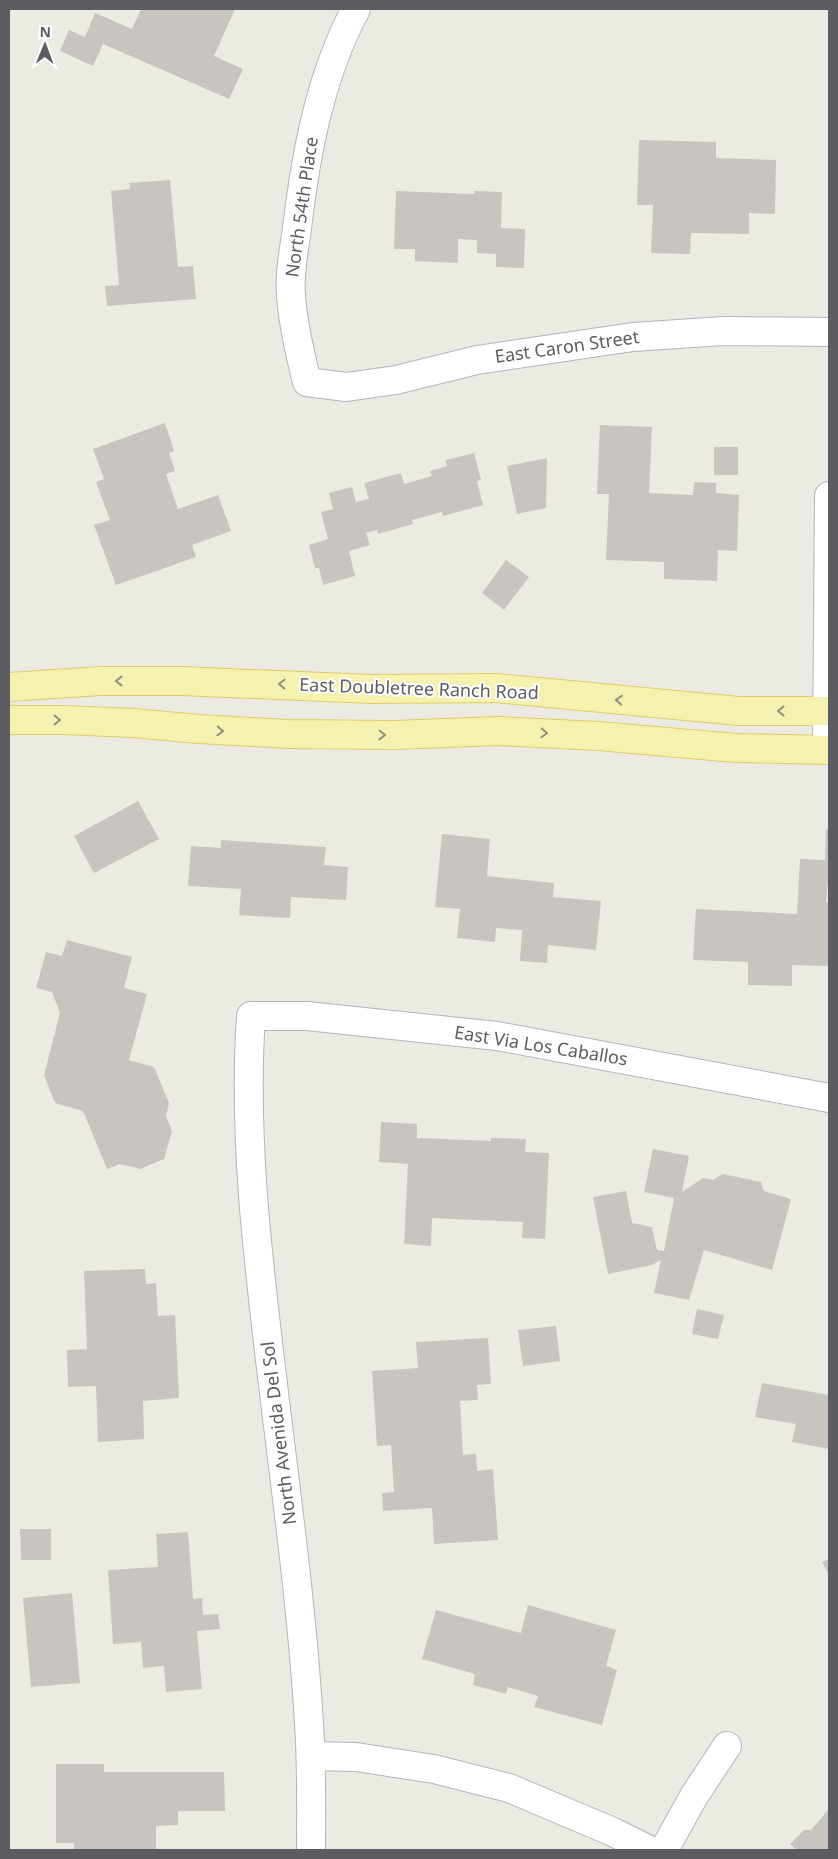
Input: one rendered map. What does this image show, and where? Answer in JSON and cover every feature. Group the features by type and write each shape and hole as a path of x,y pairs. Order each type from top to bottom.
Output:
{"main road":[{"name":"East Doubletree Ranch Road","path":"9,687 100,682 181,681 372,688 496,688 739,711 828,711"},
{"path":"9,720 116,722 288,734 394,735 498,731 598,736 736,748 828,750"}],"street":[{"name":"North 54th Place","path":"308,382 299,350 291,295 303,172 318,108 331,66 356,9"},
{"name":"East Caron Street","path":"308,382 346,387 396,380 477,360 633,337 724,331 829,332"},
{"path":"828,750 829,496"},
{"name":"East Via Los Caballos","path":"251,1016 307,1016 497,1036 829,1098"},
{"name":"North Avenida Del Sol","path":"251,1016 248,1064 252,1188 298,1602 310,1756 312,1850"},
{"path":"664,1850 694,1796 727,1746"},
{"path":"310,1756 356,1758 434,1769 509,1788 613,1832 649,1850"}],"building":[{"path":"141,9 235,9 214,56 243,69 229,99 103,44 93,66 60,51 69,30 85,37 95,13 132,29"},
{"path":"639,140 716,142 716,158 776,160 775,214 749,213 749,234 691,233 690,254 651,253 653,205 637,205"},
{"path":"170,180 178,267 193,266 196,299 107,306 105,286 119,285 111,191 130,189 129,183"},
{"path":"396,191 474,194 474,191 502,192 501,228 525,229 524,268 496,267 496,254 477,253 477,240 458,239 458,263 415,261 415,249 394,249"},
{"path":"165,423 174,451 169,453 175,471 166,474 178,509 218,495 231,531 192,545 196,557 116,585 94,525 110,520 96,482 104,479 93,449"},
{"path":"600,425 652,427 649,493 693,495 694,482 716,483 716,493 739,495 737,551 718,550 717,581 664,579 664,562 606,560 609,494 597,494"},
{"path":"714,447 738,447 738,475 714,475"},
{"path":"474,453 481,480 477,481 483,505 443,516 442,512 412,520 413,524 378,534 377,530 366,533 370,545 349,551 355,576 323,585 319,568 315,568 309,545 328,539 321,512 333,509 329,493 352,487 356,502 369,499 364,483 401,473 404,484 432,476 430,471 447,466 446,460"},
{"path":"547,458 546,508 517,514 507,466"},
{"path":"506,560 529,577 504,610 482,593"},
{"path":"138,801 159,839 94,873 74,836"},
{"path":"826,829 829,829 829,870 826,902 829,903 829,966 792,965 792,986 748,985 748,962 693,960 696,909 797,914 800,859 825,860"},
{"path":"442,834 490,839 487,876 554,883 553,897 601,901 596,950 548,945 547,963 520,961 522,930 496,928 495,942 457,938 460,909 435,907"},
{"path":"221,840 326,847 324,865 348,867 346,900 291,897 290,918 239,915 241,889 188,886 191,846 221,848"},
{"path":"67,940 132,957 124,988 147,994 129,1060 154,1067 169,1103 166,1116 172,1131 164,1159 140,1169 120,1164 107,1169 83,1111 55,1103 44,1075 60,1013 52,992 36,988 46,952 62,956"},
{"path":"381,1122 417,1124 417,1138 491,1141 491,1138 526,1139 525,1152 549,1153 545,1239 522,1238 523,1222 432,1218 431,1246 404,1244 408,1164 379,1162"},
{"path":"653,1149 689,1156 682,1192 703,1178 713,1180 723,1174 761,1182 764,1191 791,1199 772,1270 704,1250 689,1300 654,1293 661,1260 652,1265 608,1274 593,1197 626,1191 632,1223 652,1227 657,1250 664,1251 674,1198 644,1192"},
{"path":"145,1269 146,1284 156,1283 158,1316 175,1315 179,1398 143,1401 144,1439 98,1442 96,1386 68,1387 67,1350 87,1349 84,1271"},
{"path":"697,1309 724,1315 718,1339 692,1334"},
{"path":"556,1326 560,1361 523,1366 518,1330"},
{"path":"488,1338 491,1384 477,1385 478,1400 460,1401 463,1455 476,1454 477,1471 493,1469 498,1540 434,1544 432,1508 383,1511 382,1493 394,1492 391,1445 377,1446 372,1371 418,1368 416,1342"},
{"path":"762,1383 829,1395 829,1449 792,1442 796,1424 755,1417"},
{"path":"20,1529 51,1529 51,1560 21,1560"},
{"path":"188,1532 193,1599 202,1598 203,1615 218,1614 220,1629 197,1631 202,1689 166,1692 164,1666 143,1668 141,1642 113,1644 108,1570 158,1567 156,1534"},
{"path":"829,1559 829,1575 822,1562"},
{"path":"72,1593 80,1683 31,1687 23,1598"},
{"path":"528,1605 616,1630 606,1666 617,1670 602,1725 534,1707 538,1696 508,1687 506,1694 473,1685 475,1674 422,1659 436,1610 521,1633"},
{"path":"56,1764 104,1764 104,1772 224,1772 225,1811 178,1811 178,1825 156,1826 156,1850 74,1850 74,1843 56,1843"},
{"path":"829,1809 829,1850 797,1850 790,1844 804,1830 811,1830"}]}
